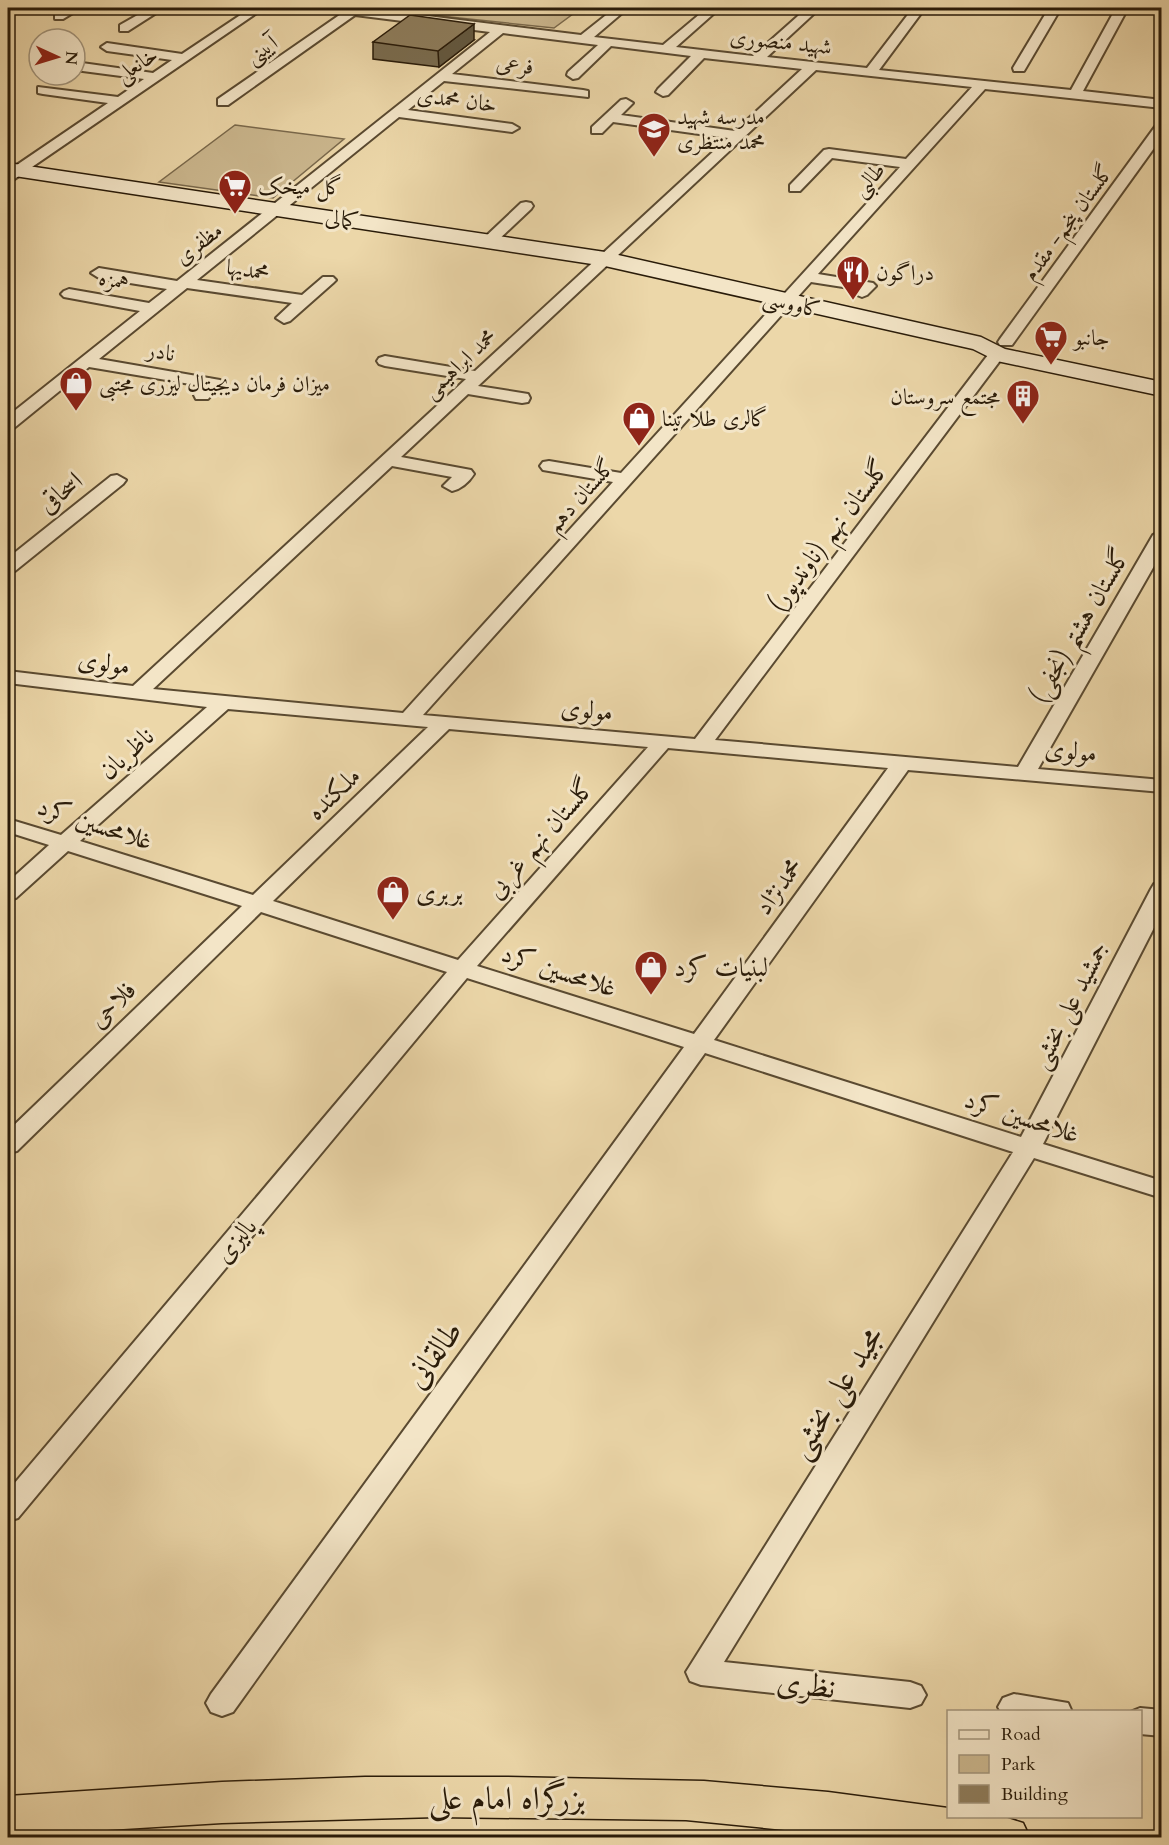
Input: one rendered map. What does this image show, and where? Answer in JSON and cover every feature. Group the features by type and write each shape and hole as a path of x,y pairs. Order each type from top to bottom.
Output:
{"highway":[{"name":"بزرگراه امام علی","path":"8,1816 117,1807 294,1800 506,1796 720,1802 940,1827 1006,1838"}],"main road":[{"name":"کمالی","path":"11,172 605,259"},
{"name":"کاووسی","path":"605,259 785,302 994,347 1161,389"},
{"name":"کاووسی","path":"994,347 1161,375"}],"street":[{"path":"59,16 75,8"},
{"path":"124,28 158,8"},
{"name":"خانعلی","path":"11,172 258,8"},
{"name":"شهید منصوری","path":"325,8 355,9 756,60 1158,103"},
{"path":"584,39 622,8"},
{"path":"666,49 714,8"},
{"path":"756,60 814,8"},
{"path":"871,72 919,8"},
{"path":"1019,68 1055,8"},
{"path":"1075,94 1122,8"},
{"name":"آیینی","path":"223,102 355,9"},
{"name":"مظفری","path":"8,424 501,29"},
{"path":"573,75 608,42"},
{"path":"107,47 183,58"},
{"path":"663,92 701,53"},
{"name":"محمد ابراهیمی","path":"136,694 813,66"},
{"path":"87,68 154,77"},
{"name":"فرعی","path":"441,77 583,94"},
{"name":"طالبی","path":"785,302 982,84"},
{"path":"43,90 118,101"},
{"path":"1158,103 1161,90"},
{"path":"597,130 627,103"},
{"path":"637,138 668,109"},
{"name":"خان محمدی","path":"396,113 516,124 500,139"},
{"path":"611,118 738,135"},
{"name":"گلستان پنجم- مقدم","path":"994,347 1161,127"},
{"path":"795,189 829,153 910,164"},
{"path":"489,241 526,206"},
{"name":"محمدیها","path":"99,273 306,300"},
{"path":"811,273 875,278"},
{"path":"811,273 868,285 862,292"},
{"name":"محمدیها","path":"284,318 328,280"},
{"name":"همزه","path":"69,294 151,308"},
{"name":"گلستان دهم","path":"409,718 785,302"},
{"name":"گلستان نهم (ناوندپور)","path":"700,746 994,347"},
{"name":"نادر","path":"84,361 214,383 202,395"},
{"path":"385,361 478,376"},
{"path":"465,389 522,398"},
{"path":"388,460 465,474 452,486"},
{"path":"549,466 625,479"},
{"name":"اسحاقی","path":"8,567 117,480"},
{"name":"گلستان هشتم (نجفی)","path":"1026,772 1161,536"},
{"name":"مولوی","path":"12,682 223,703 409,718 661,744 1026,772 1161,786"},
{"name":"ناظریان","path":"8,892 223,703"},
{"name":"ملکنده","path":"257,904 446,722"},
{"name":"گلستان نهم غربی","path":"462,969 661,744"},
{"name":"محمدنژاد","path":"699,1044 903,762"},
{"name":"غلامحسین کرد","path":"8,825 1161,1190"},
{"name":"جمشید علی بخشی","path":"1028,1148 1161,889"},
{"name":"فلاحی","path":"8,1145 257,904"},
{"name":"پالیزی","path":"8,1510 462,969"},
{"name":"طالقانی","path":"222,1703 699,1044"},
{"name":"مجید علی بخشی","path":"701,1672 1028,1148"},
{"name":"نظری","path":"701,1672 910,1695"},
{"path":"1014,1707 1040,1710"},
{"path":"1142,1721 1161,1724"}],"green space":[{"path":"385,8 581,8 554,28 383,10"},
{"path":"235,125 344,139 273,198 159,182"}],"building":[{"path":"410,15 474,24 438,51 373,42"}],"place":[{"name":"مدرسه شهید محمد منتظری","path":"654,158"},
{"name":"گل میخک","path":"235,215"},
{"name":"دراگون","path":"853,301"},
{"name":"جانبو","path":"1051,366"},
{"name":"میزان فرمان دیجیتال لیزری مجتبی","path":"76,412"},
{"name":"مجتمع سروستان","path":"1023,425"},
{"name":"گالری طلا تینا","path":"639,447"},
{"name":"بربری","path":"393,921"},
{"name":"لبنیات کرد","path":"651,996"}]}
